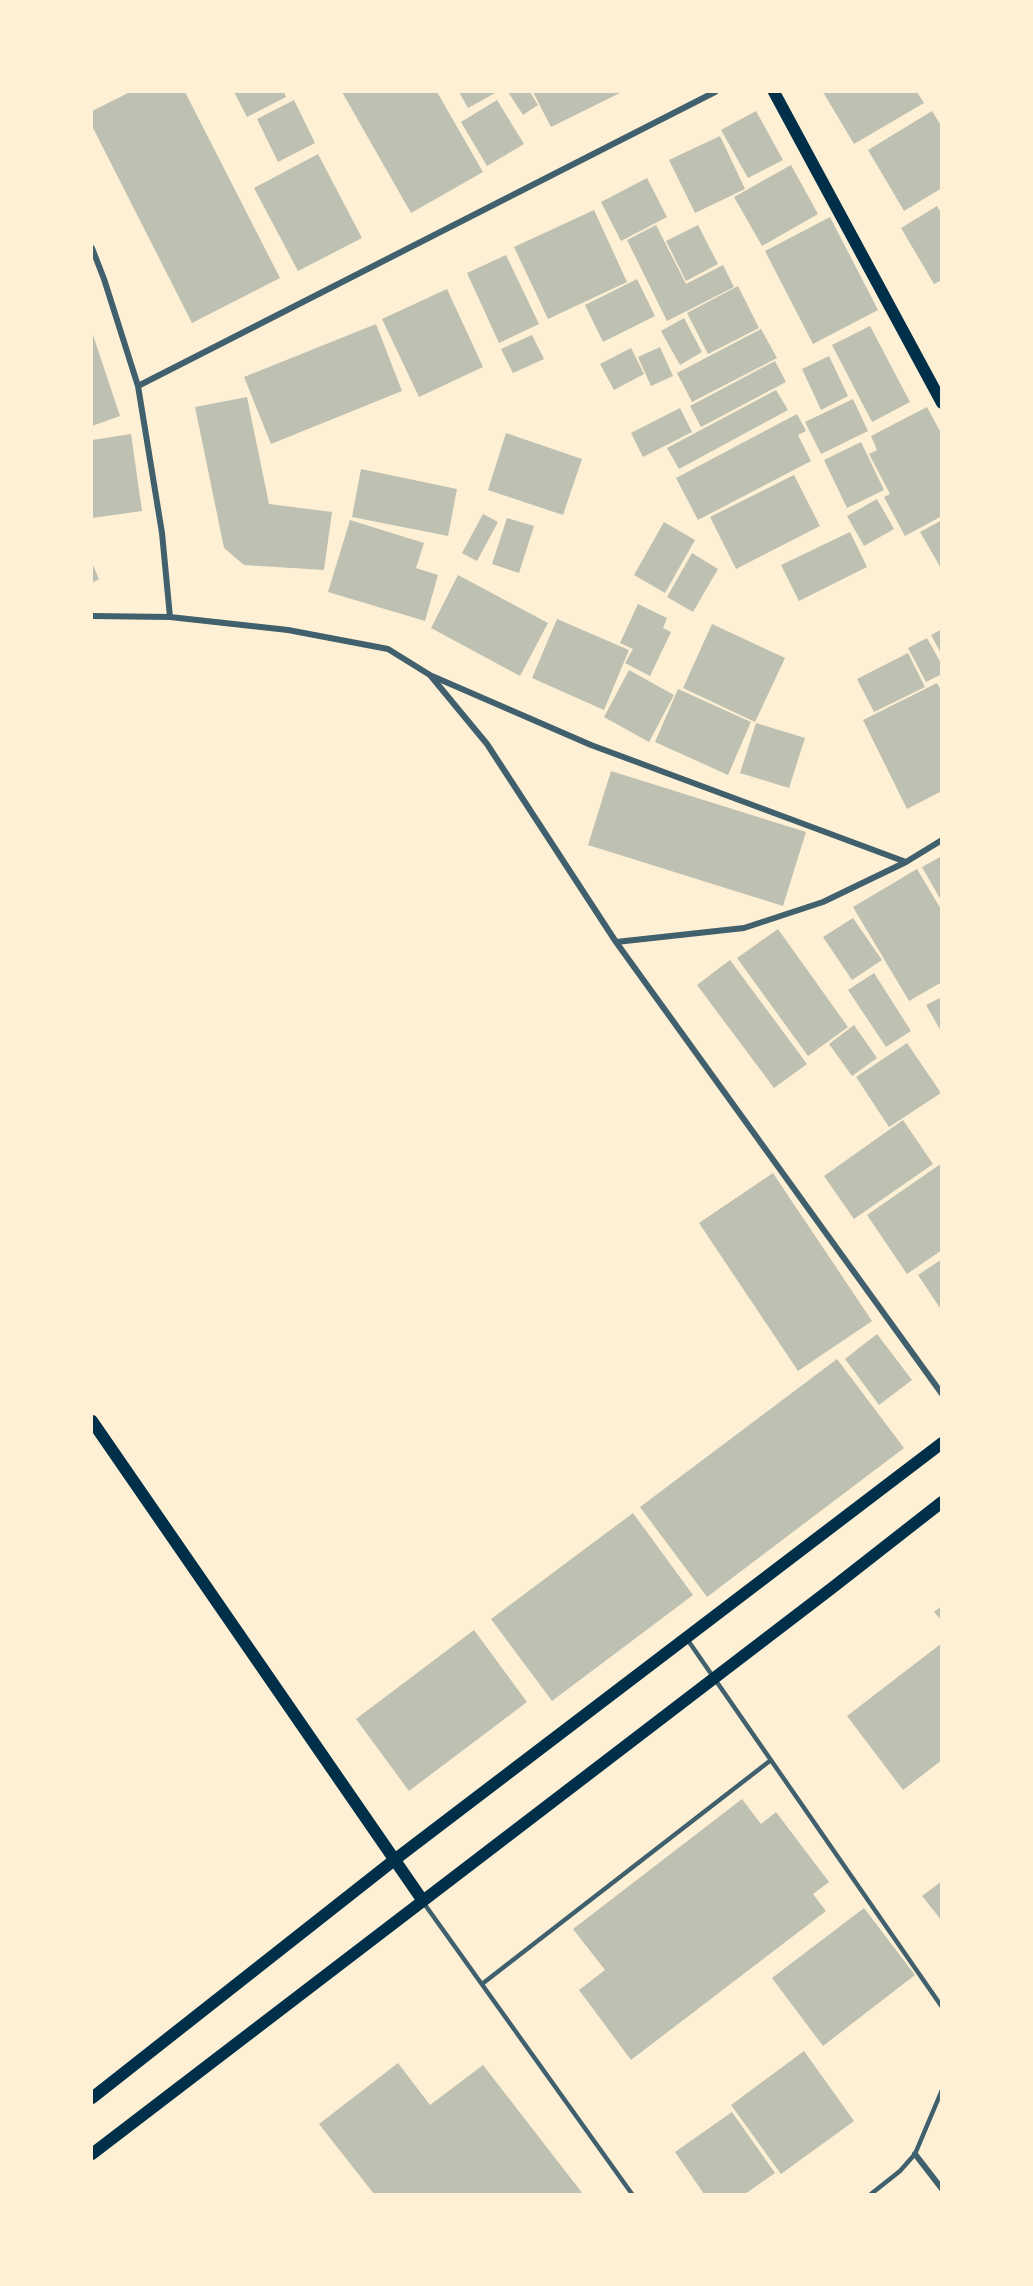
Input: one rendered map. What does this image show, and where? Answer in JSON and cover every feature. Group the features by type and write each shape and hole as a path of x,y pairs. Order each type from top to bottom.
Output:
{"main road":[{"path":"774,92 942,403"},
{"path":"92,1421 393,1861 423,1901"},
{"path":"92,2098 393,1861 942,1443"},
{"path":"92,2154 942,1502"}],"street":[{"path":"138,386 715,92"},
{"path":"92,248 138,386 162,532 170,616"},
{"path":"92,616 170,616 288,630 388,649 430,675 591,745 906,862"},
{"path":"430,675 487,744 616,942 942,1394"},
{"path":"616,942 744,928 823,902 906,862 942,840"},
{"path":"915,2154 942,2189"}],"lane":[{"path":"686,1638 942,2007"},
{"path":"482,1984 771,1760"},
{"path":"423,1901 632,2194"},
{"path":"871,2194 900,2171 915,2154 942,2090"}],"building":[{"path":"130,92 185,92 280,278 192,323 92,126 92,111"},
{"path":"234,92 284,92 286,97 247,117"},
{"path":"342,92 437,92 483,172 411,213"},
{"path":"459,92 497,92 468,108"},
{"path":"508,92 530,92 538,105 523,115"},
{"path":"533,92 622,92 551,127"},
{"path":"823,92 917,92 924,103 854,144"},
{"path":"294,100 315,143 278,162 257,119"},
{"path":"497,100 524,144 487,166 461,122"},
{"path":"756,111 783,160 748,178 721,130"},
{"path":"932,111 942,127 942,188 904,211 868,150"},
{"path":"720,136 745,189 695,213 669,160"},
{"path":"318,154 362,238 298,271 254,188"},
{"path":"791,165 818,214 762,246 734,197"},
{"path":"647,178 667,217 621,241 601,202"},
{"path":"937,206 942,214 942,280 934,284 901,228"},
{"path":"594,210 627,282 548,319 514,247"},
{"path":"830,217 878,310 813,344 765,251"},
{"path":"656,225 686,284 723,265 734,287 667,321 627,240"},
{"path":"698,225 718,264 686,281 666,241"},
{"path":"506,255 539,324 499,343 467,273"},
{"path":"637,279 655,316 603,342 585,305"},
{"path":"738,286 759,328 708,354 687,313"},
{"path":"447,289 483,367 419,397 382,319"},
{"path":"684,318 702,352 680,365 661,331"},
{"path":"376,324 402,391 271,444 244,377"},
{"path":"870,326 910,402 872,422 832,345"},
{"path":"761,329 777,358 692,402 677,373"},
{"path":"92,332 120,416 92,426"},
{"path":"532,335 544,359 513,373 501,349"},
{"path":"660,347 673,376 651,386 638,357"},
{"path":"631,348 644,374 614,390 600,364"},
{"path":"829,356 848,396 821,410 802,369"},
{"path":"775,361 786,382 701,427 690,406"},
{"path":"776,390 788,410 679,469 667,448"},
{"path":"247,397 269,504 332,512 324,570 244,565 224,548 195,407"},
{"path":"853,399 868,431 821,454 805,422"},
{"path":"927,407 942,435 942,516 905,536 884,497 890,494 869,454 877,450 871,436"},
{"path":"680,408 692,432 643,457 631,433"},
{"path":"797,414 806,431 798,435 811,461 698,520 676,478"},
{"path":"506,433 582,459 563,515 488,490"},
{"path":"131,434 142,511 92,518 92,440"},
{"path":"861,442 884,490 847,508 824,460"},
{"path":"361,469 457,489 448,536 352,517"},
{"path":"794,475 820,526 736,569 710,517"},
{"path":"877,499 894,529 864,546 847,516"},
{"path":"483,514 498,522 477,561 462,553"},
{"path":"507,518 534,526 519,573 492,564"},
{"path":"350,520 424,543 416,568 438,575 425,621 328,592"},
{"path":"942,520 942,570 920,532"},
{"path":"664,522 695,540 665,593 634,575"},
{"path":"850,532 867,567 799,601 781,565"},
{"path":"692,553 718,569 693,612 667,597"},
{"path":"92,563 99,579 92,583"},
{"path":"458,575 548,623 520,676 431,628"},
{"path":"638,604 667,618 663,628 671,632 650,676 625,663 633,649 620,643"},
{"path":"557,619 629,650 604,710 532,678"},
{"path":"712,624 785,658 755,722 683,688"},
{"path":"942,629 942,655 931,635"},
{"path":"927,638 942,665 942,674 926,682 908,648"},
{"path":"908,653 925,687 874,712 857,679"},
{"path":"629,670 674,695 649,742 604,717"},
{"path":"937,683 942,692 942,791 907,809 863,720"},
{"path":"678,689 751,722 728,775 655,742"},
{"path":"756,723 805,738 789,788 740,773"},
{"path":"611,771 806,832 783,906 588,845"},
{"path":"942,856 942,902 922,867"},
{"path":"917,869 942,911 942,982 909,1001 853,907"},
{"path":"853,918 882,960 852,980 823,937"},
{"path":"778,929 848,1027 808,1056 737,958"},
{"path":"730,960 807,1064 774,1088 697,985"},
{"path":"874,973 911,1031 886,1047 848,990"},
{"path":"942,997 942,1033 926,1005"},
{"path":"854,1025 877,1058 852,1076 829,1044"},
{"path":"907,1043 941,1093 889,1127 856,1077"},
{"path":"903,1120 933,1164 854,1219 824,1176"},
{"path":"942,1163 942,1250 907,1274 867,1215"},
{"path":"773,1173 872,1321 798,1371 699,1223"},
{"path":"942,1259 942,1311 918,1275"},
{"path":"877,1334 912,1380 879,1405 845,1359"},
{"path":"837,1359 904,1448 707,1597 640,1507"},
{"path":"633,1513 693,1595 552,1701 491,1619"},
{"path":"942,1606 942,1621 934,1612"},
{"path":"474,1630 527,1702 409,1791 356,1719"},
{"path":"942,1643 942,1760 903,1790 847,1716"},
{"path":"742,1799 761,1824 776,1812 829,1882 813,1894 826,1911 631,2060 579,1990 605,1970 573,1929"},
{"path":"942,1881 942,1921 922,1896"},
{"path":"864,1908 915,1975 823,2046 772,1978"},
{"path":"804,2051 854,2121 781,2174 731,2105"},
{"path":"398,2063 430,2105 483,2065 583,2194 374,2194 319,2124"},
{"path":"732,2112 775,2173 745,2194 704,2194 675,2152"}]}
